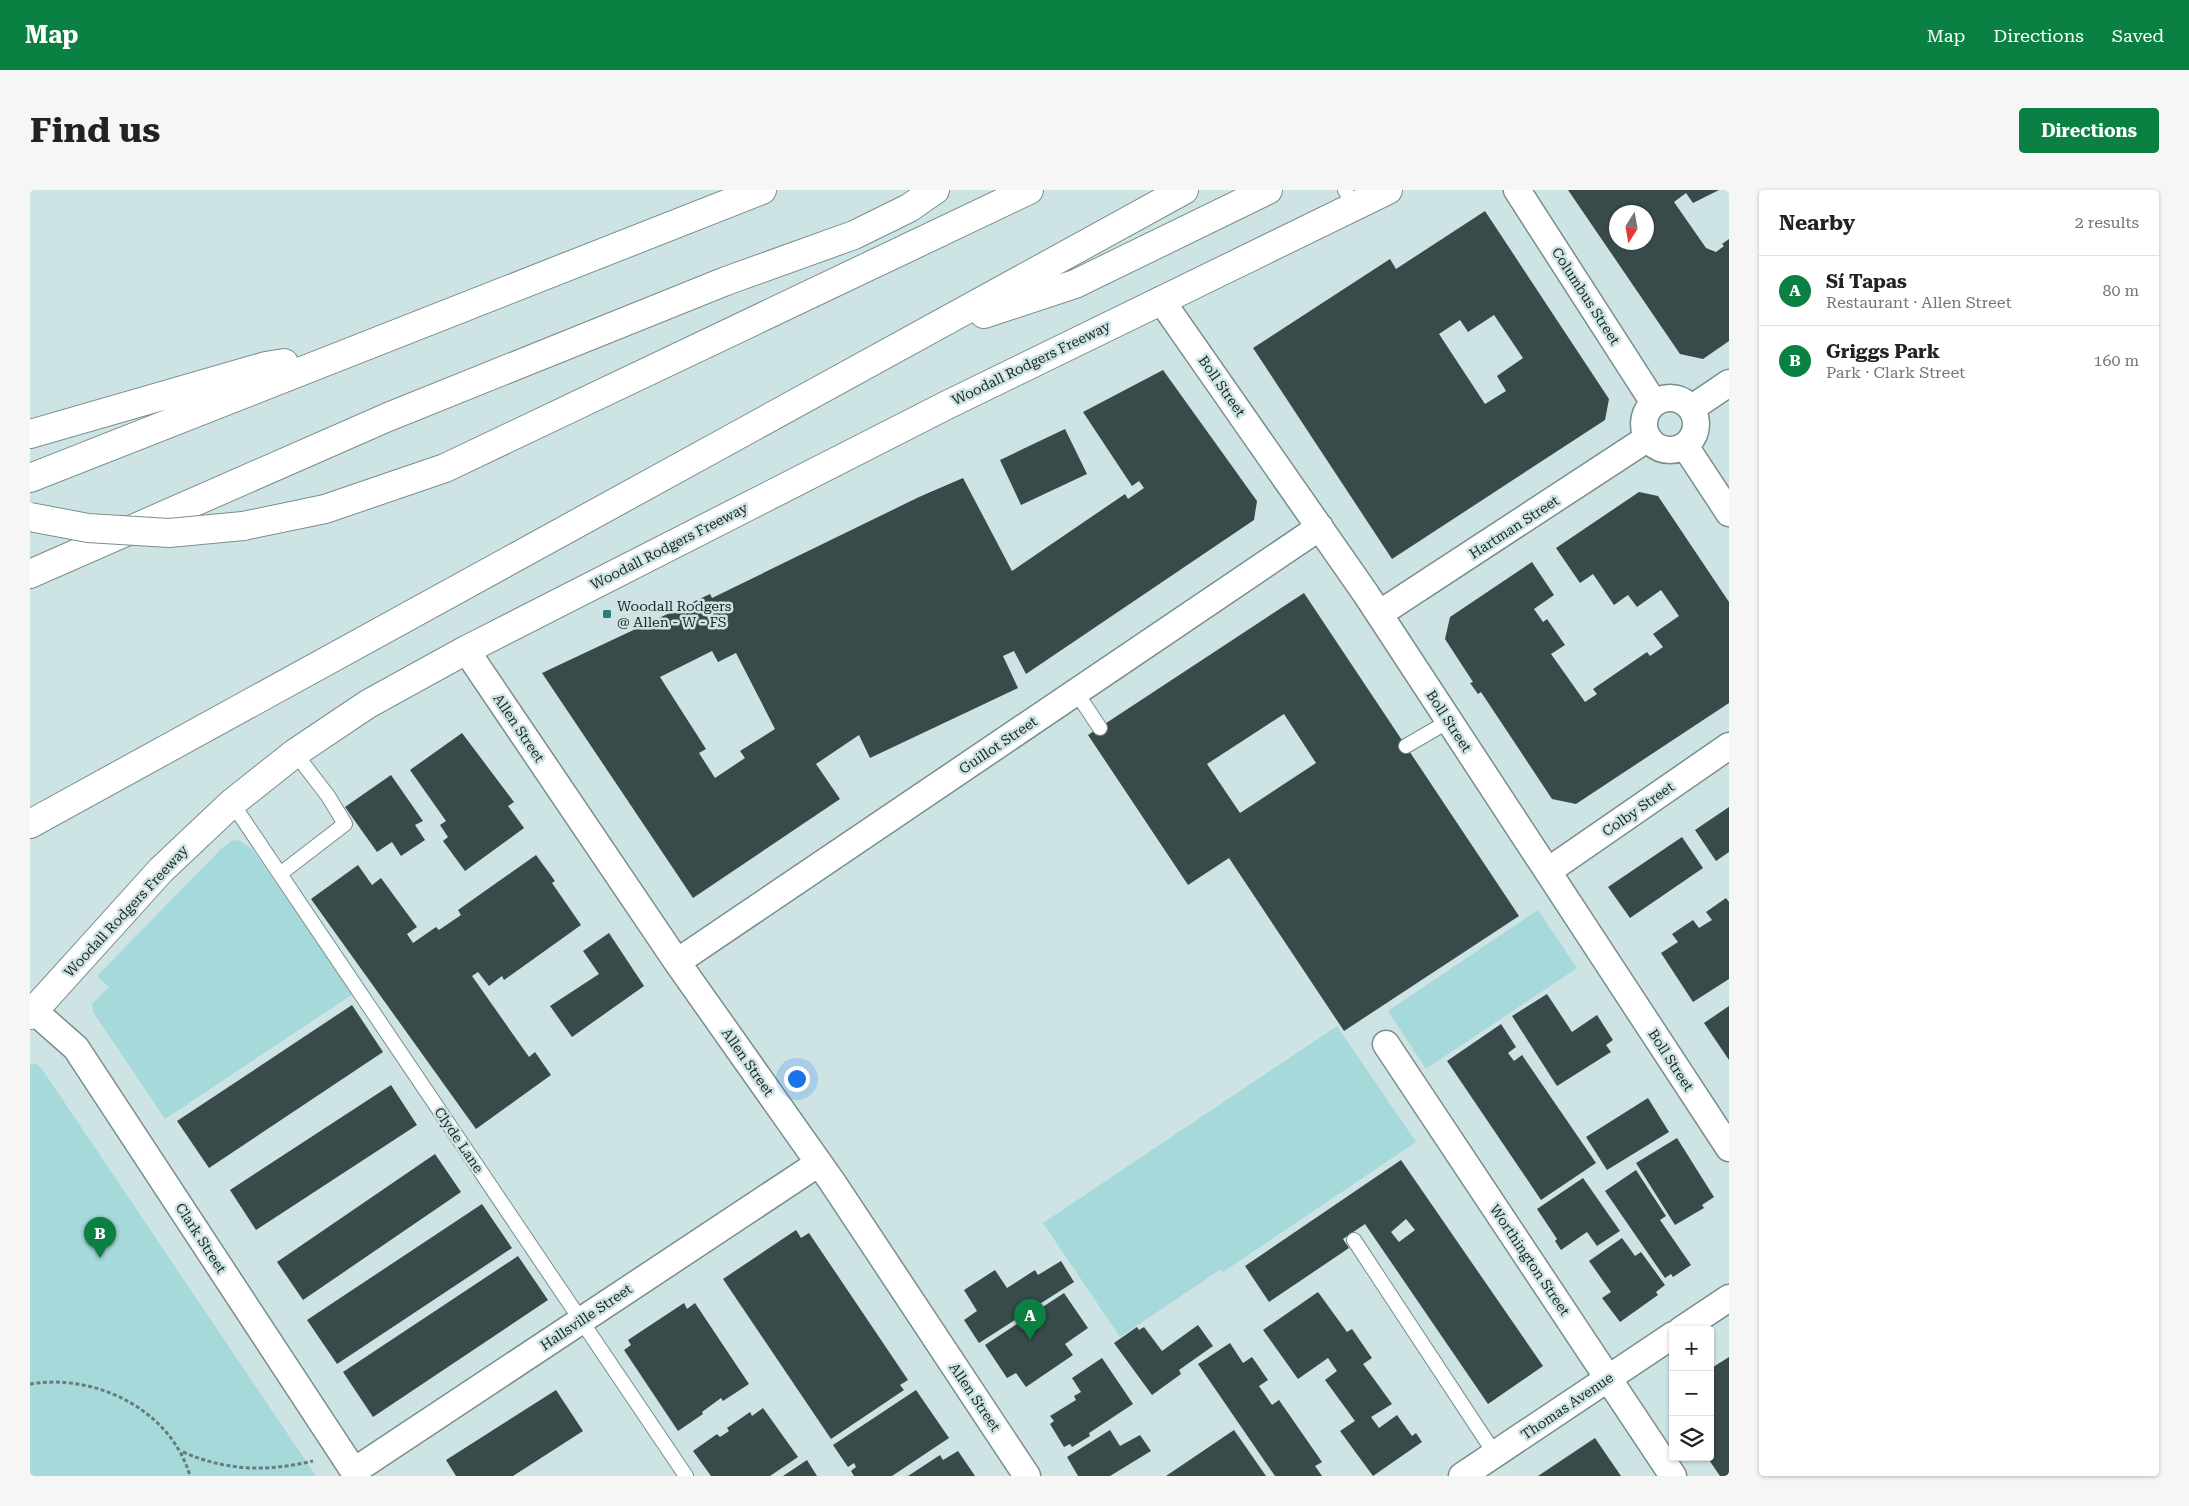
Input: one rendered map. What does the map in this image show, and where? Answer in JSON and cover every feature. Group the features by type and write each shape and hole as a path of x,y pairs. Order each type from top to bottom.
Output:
{"main road":[{"path":"30,478 762,190"},
{"path":"30,574 388,417 726,281 854,235 909,208 934,190"},
{"path":"30,517 88,528 169,533 243,526 324,509 445,468 1028,190"},
{"path":"30,824 1184,190"},
{"path":"926,333 1076,284 1268,190"},
{"name":"Woodall Rodgers Freeway","path":"32,1013 161,870 232,804 295,753 368,704 466,650 947,404 1161,300 1350,198 1388,190"},
{"path":"30,434 266,366 342,355"}],"street":[{"name":"Columbus Street","path":"1517,190 1654,403"},
{"name":"Boll Street","path":"1161,300 1379,614 1729,1148"},
{"path":"1692,408 1729,383"},
{"path":"1670,398 1678,399 1692,408 1696,416 1696,433 1685,446 1675,450 1665,450 1655,446 1648,438 1644,429 1644,419 1654,403 1670,398"},
{"name":"Hartman Street","path":"1379,614 1648,438"},
{"path":"1685,446 1729,514"},
{"name":"Guillot Street","path":"677,962 1320,527"},
{"name":"Allen Street","path":"466,650 677,962 819,1163 1027,1476"},
{"name":"Colby Street","path":"1548,871 1729,746"},
{"name":"Clark Street","path":"32,1013 76,1048 355,1474"},
{"name":"Worthington Street","path":"1386,1044 1674,1476"},
{"name":"Hallsville Street","path":"355,1474 581,1320 819,1163"},
{"path":"1687,1326 1729,1298"},
{"name":"Thomas Avenue","path":"1462,1476 1669,1338"}],"lane":[{"path":"1076,692 1100,728"},
{"path":"1406,746 1449,721"},
{"path":"280,874 345,824 328,796 295,753"},
{"name":"Clyde Lane","path":"232,804 686,1476"},
{"path":"1354,1240 1495,1454"}],"path":[{"path":"30,1384 68,1381 91,1385 113,1393 133,1404 152,1418 182,1452 190,1476"},
{"path":"182,1452 219,1466 238,1468 279,1467 314,1461"}],"shaded area":[{"path":"238,840 252,849 353,994 165,1119 93,1012 92,1004 109,987 97,976 221,849 231,841"},
{"path":"1538,910 1577,968 1426,1069 1388,1011"},
{"path":"1337,1026 1416,1142 1223,1272 1221,1269 1120,1337 1043,1223"},
{"path":"30,1064 37,1064 42,1069 316,1476 30,1476"}],"building":[{"path":"1568,190 1719,190 1693,203 1686,193 1674,202 1706,248 1716,252 1729,239 1729,341 1703,359 1680,354"},
{"path":"1485,211 1609,399 1605,420 1392,559 1253,348 1390,259 1396,269","holes":["1494,315 1523,358 1497,376 1506,391 1485,404 1439,334 1460,320 1468,332"]},
{"path":"1163,370 1257,501 1254,520 1026,674 1014,651 1003,656 1018,688 870,758 859,735 816,764 840,799 693,898 542,673 710,594 712,598 919,497 963,478 1012,571 1125,494 1128,499 1144,488 1139,481 1132,486 1083,412","holes":["712,651 718,662 736,653 775,729 740,751 745,758 715,778 699,753 706,749 660,677"]},
{"path":"1065,429 1087,474 1021,505 1000,460"},
{"path":"1639,492 1658,496 1729,602 1729,703 1576,804 1552,799 1481,692 1478,694 1470,683 1473,682 1445,639 1450,617 1532,562 1554,595 1534,609 1543,622 1547,619 1565,645 1551,654 1585,702 1597,694 1593,689 1647,652 1650,656 1663,647 1653,634 1679,616 1661,590 1637,607 1628,595 1614,605 1593,574 1580,583 1556,548"},
{"path":"1304,593 1519,916 1344,1031 1229,858 1188,885 1088,735","holes":["1284,714 1316,763 1240,813 1207,764"]},
{"path":"462,733 514,802 508,806 524,828 465,871 443,841 448,837 440,825 446,821 410,770"},
{"path":"391,775 423,821 415,825 425,840 401,856 392,842 377,852 345,807"},
{"path":"1729,807 1729,852 1716,861 1695,830"},
{"path":"1682,837 1703,868 1630,918 1608,887"},
{"path":"536,855 555,881 552,883 581,925 504,980 502,976 489,986 478,972 472,976 529,1057 535,1052 551,1075 476,1129 311,899 358,865 372,885 381,878 417,927 407,934 413,943 436,927 439,930 461,915 458,910"},
{"path":"1726,898 1729,902 1729,979 1693,1002 1661,953 1678,942 1672,934 1693,920 1699,928 1712,920 1706,912"},
{"path":"609,933 644,986 572,1037 550,1006 599,974 583,951"},
{"path":"1547,994 1572,1032 1597,1015 1613,1040 1606,1045 1611,1052 1557,1086 1512,1016"},
{"path":"352,1005 383,1052 209,1168 177,1121"},
{"path":"1729,1006 1729,1060 1704,1023"},
{"path":"1501,1024 1516,1047 1508,1053 1514,1061 1522,1055 1596,1163 1541,1200 1447,1061"},
{"path":"391,1085 417,1125 256,1230 230,1190"},
{"path":"1648,1098 1669,1132 1607,1170 1586,1137"},
{"path":"1677,1138 1714,1197 1702,1205 1704,1208 1675,1225 1636,1163"},
{"path":"435,1154 461,1192 303,1300 277,1262"},
{"path":"1401,1160 1543,1366 1488,1404 1365,1224 1343,1239 1349,1248 1269,1302 1245,1266","holes":["1406,1219 1415,1230 1399,1242 1391,1232"]},
{"path":"1636,1170 1666,1216 1660,1220 1691,1265 1673,1277 1671,1274 1665,1278 1605,1191"},
{"path":"1583,1178 1620,1231 1597,1246 1587,1232 1561,1250 1555,1241 1557,1239 1537,1209"},
{"path":"482,1204 512,1248 337,1364 307,1320"},
{"path":"796,1230 801,1238 809,1233 908,1380 900,1385 904,1390 831,1439 723,1279"},
{"path":"1622,1238 1635,1256 1641,1252 1665,1285 1656,1292 1658,1295 1620,1322 1602,1298 1611,1292 1589,1261"},
{"path":"518,1256 548,1300 373,1417 343,1372"},
{"path":"1061,1261 1074,1282 979,1343 964,1320 977,1311 964,1290 995,1270 1007,1288 1035,1270 1038,1275"},
{"path":"1318,1292 1347,1332 1352,1329 1372,1358 1363,1364 1392,1404 1371,1417 1379,1428 1397,1415 1412,1436 1416,1433 1422,1442 1373,1476 1340,1431 1355,1421 1325,1380 1337,1371 1328,1358 1298,1379 1263,1330"},
{"path":"1064,1293 1088,1328 1065,1344 1073,1355 1026,1387 1016,1373 1007,1378 985,1345"},
{"path":"684,1303 687,1309 695,1303 749,1384 723,1401 721,1398 702,1412 703,1414 678,1431 624,1350 631,1345 628,1340"},
{"path":"1198,1325 1213,1346 1179,1370 1181,1374 1152,1395 1114,1343 1137,1327 1139,1330 1144,1327 1162,1351"},
{"path":"1230,1343 1243,1363 1252,1357 1268,1380 1259,1386 1272,1405 1279,1400 1322,1462 1315,1466 1322,1476 1275,1476 1198,1364"},
{"path":"1729,1357 1729,1476 1720,1476 1710,1461 1714,1461 1714,1366"},
{"path":"1102,1358 1133,1404 1089,1433 1090,1436 1072,1447 1070,1444 1064,1447 1050,1424 1054,1421 1050,1416 1076,1400 1074,1396 1081,1392 1072,1378"},
{"path":"556,1390 583,1431 513,1476 456,1476 446,1460"},
{"path":"916,1390 949,1438 892,1476 854,1476 851,1471 856,1467 854,1463 848,1467 833,1445"},
{"path":"763,1408 798,1457 770,1476 711,1476 693,1451 717,1434 720,1437 729,1431 727,1428 750,1412 752,1416"},
{"path":"1110,1430 1120,1446 1140,1435 1151,1451 1110,1476 1078,1476 1067,1457"},
{"path":"1234,1430 1266,1476 1166,1476"},
{"path":"1595,1438 1621,1476 1538,1476"},
{"path":"958,1451 975,1476 908,1476 940,1455 943,1460"},
{"path":"807,1460 817,1476 783,1476"}],"place":[{"name":"Woodall Rodgers @ Allen - W - FS","path":"607,614"},
{"name":"Griggs Park","path":"100,1258"},
{"name":"Sí Tapas","path":"1030,1340"}]}
